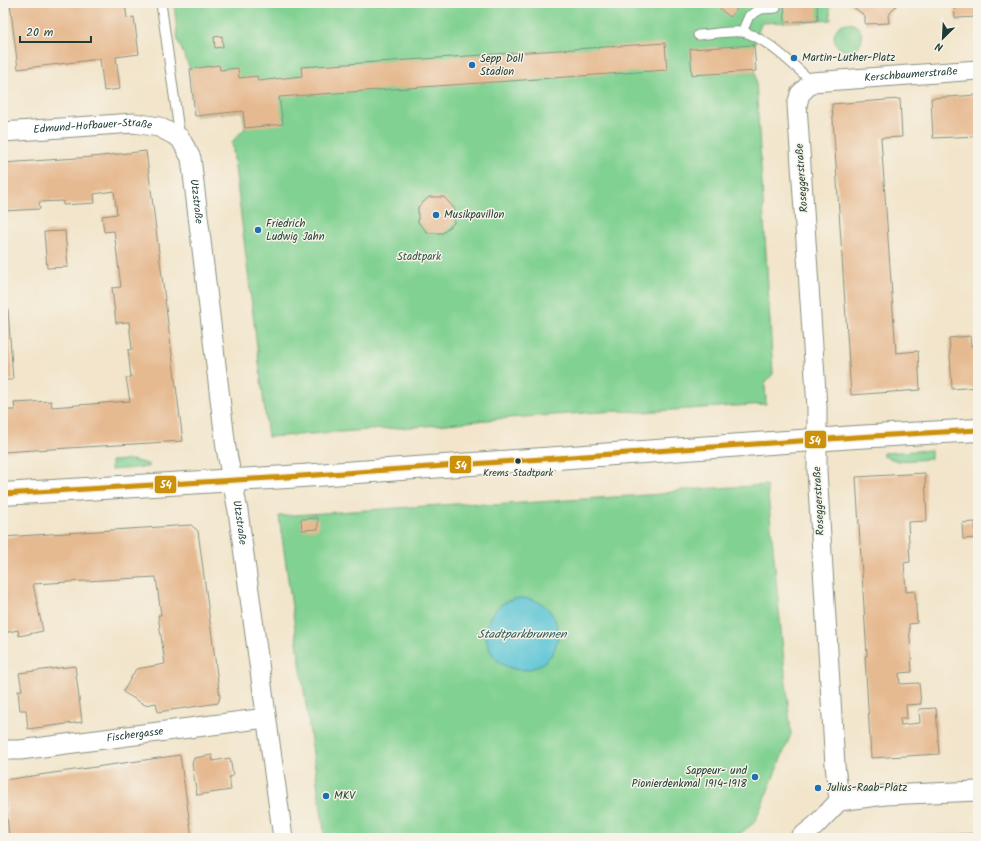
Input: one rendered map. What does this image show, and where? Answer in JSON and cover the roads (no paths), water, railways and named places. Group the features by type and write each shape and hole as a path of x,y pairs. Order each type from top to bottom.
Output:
{"main road":[{"path":"3,494 978,430"}],"street":[{"name":"Kerschbaumerstraße","path":"812,82 978,70"},
{"name":"Roseggerstraße","path":"812,82 800,94 797,105 817,407 817,471 833,741 839,801"},
{"name":"Edmund-Hofbauer-Straße","path":"3,130 134,123 159,127 180,138"},
{"name":"Utzstraße","path":"180,138 191,158 226,448 238,511 283,838"},
{"name":"Fischergasse","path":"3,750 20,750 266,718"},
{"path":"800,838 815,826 839,801 885,795 978,791"}],"lane":[{"path":"161,3 180,138"},
{"path":"742,32 749,16 761,9 776,8"},
{"path":"698,35 742,32 757,36 796,66 812,82"}],"water":[{"name":"Stadtparkbrunnen","path":"522,598 542,604 552,614 558,634 552,654 542,664 522,670 502,664 492,654 486,634 492,614 502,604"}],"place":[{"name":"Martin-Luther-Platz","path":"794,58"},
{"name":"Sepp Doll Stadion","path":"472,65"},
{"name":"Musikpavillon","path":"436,215"},
{"name":"Friedrich Ludwig Jahn","path":"258,230"},
{"name":"Krems Stadtpark","path":"518,461"},
{"name":"Sappeur- und Pionierdenkmal 1914-1918","path":"755,777"},
{"name":"Julius-Raab-Platz","path":"818,788"},
{"name":"MKV","path":"326,796"}],"park label":[{"name":"Stadtpark","path":"419,257"}]}
